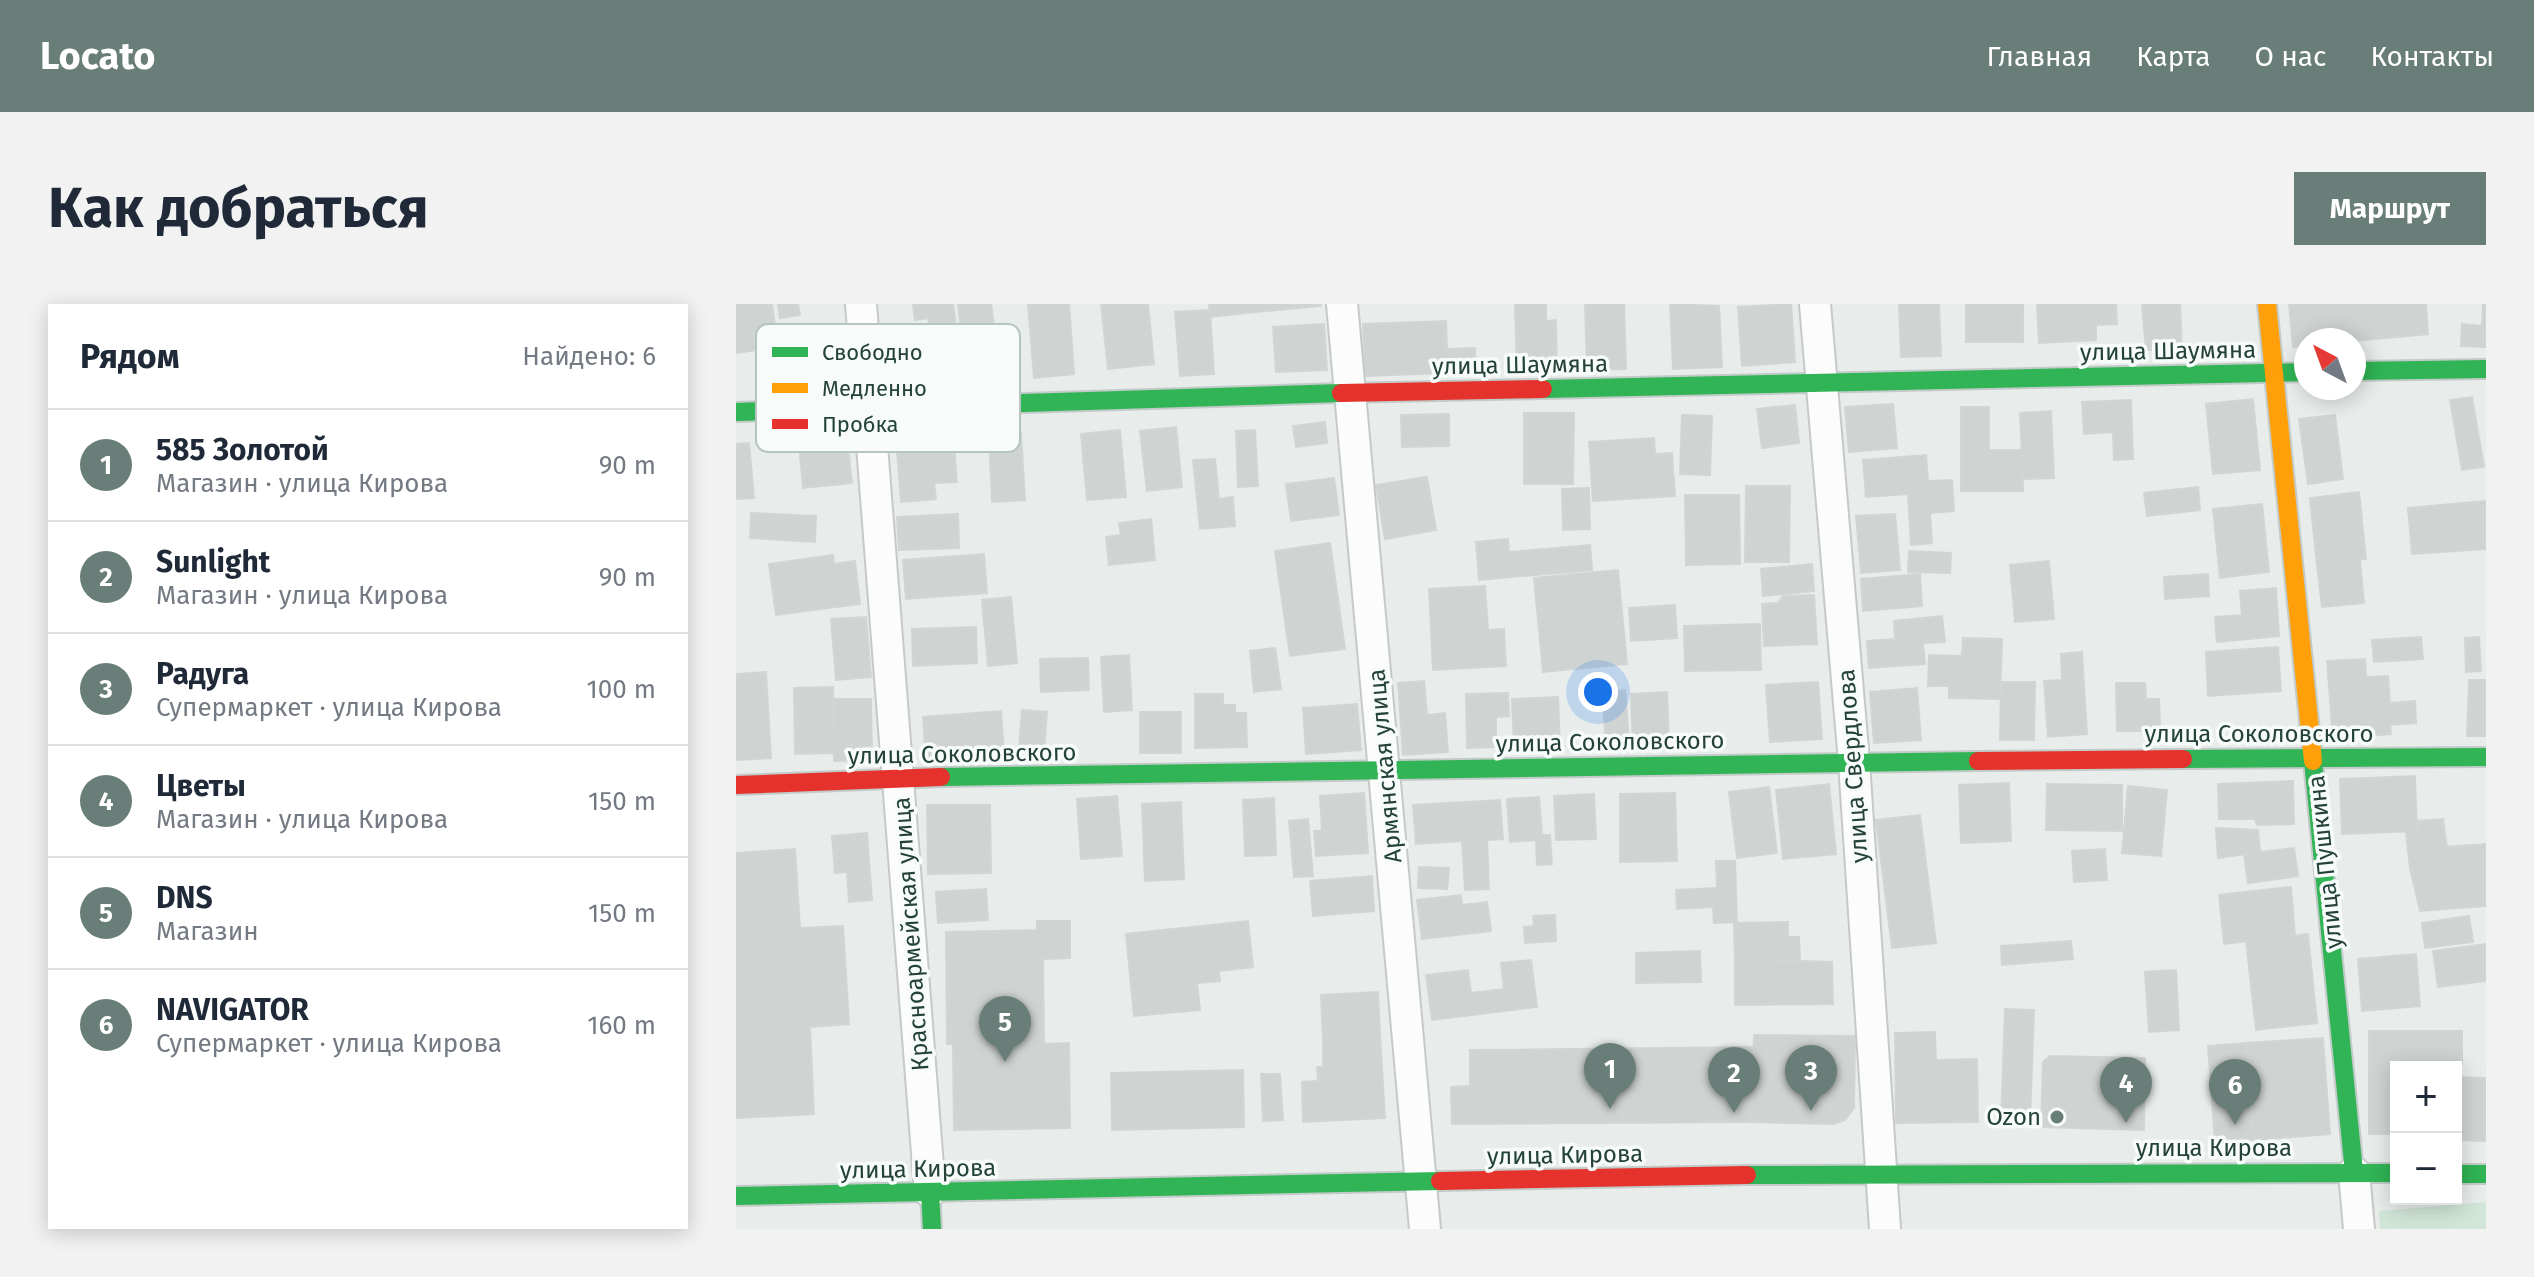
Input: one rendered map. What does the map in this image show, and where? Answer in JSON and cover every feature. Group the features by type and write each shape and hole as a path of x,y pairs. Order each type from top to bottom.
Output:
{"street":[{"name":"Красноармейская улица","path":"861,304 863,324"},
{"name":"Армянская улица","path":"1342,304 1425,1229"},
{"name":"улица Свердлова","path":"1815,304 1854,762 1885,1229"},
{"name":"улица Пушкина","path":"2267,304 2271,373 2314,758 2359,1229"},
{"path":"2366,371 2486,369"},
{"name":"улица Шаумяна","path":"1020,403 2294,372"},
{"name":"улица Шаумяна","path":"736,412 756,411"},
{"name":"Красноармейская улица","path":"873,452 932,1229"},
{"name":"улица Соколовского","path":"736,785 900,778 1854,762 2486,757"},
{"name":"улица Кирова","path":"736,1196 1882,1172 2390,1173"},
{"path":"2462,1174 2486,1174"}],"green space":[{"path":"2486,1202 2486,1229 2380,1229 2379,1211"}],"building":[{"path":"736,304 772,304 775,324 756,324 756,350 736,353"},
{"path":"778,304 798,304 800,315 780,318"},
{"path":"913,304 953,304 956,324 929,324 928,318 915,320"},
{"path":"958,304 991,304 994,324 960,324"},
{"path":"1028,304 1069,304 1074,374 1034,378"},
{"path":"1101,304 1148,304 1154,364 1108,369"},
{"path":"1209,304 1245,304 1245,313 1210,317"},
{"path":"1245,304 1320,304 1321,306 1245,313"},
{"path":"1515,304 1546,304 1546,321 1556,320 1557,373 1517,375"},
{"path":"1585,304 1624,304 1626,369 1587,370"},
{"path":"1670,304 1719,306 1722,367 1673,369"},
{"path":"1791,304 1795,362 1742,366 1738,307"},
{"path":"1939,304 1941,356 1901,357 1899,305"},
{"path":"1966,304 2023,304 2023,342 1966,342"},
{"path":"2037,304 2116,304 2117,324 2096,325 2096,340 2039,343"},
{"path":"2142,304 2180,304 2182,350 2146,350"},
{"path":"2289,304 2426,304 2428,334 2366,340 2366,328 2294,328 2293,347"},
{"path":"2483,304 2486,304 2486,347 2461,346 2462,324 2482,326"},
{"path":"1210,310 1214,374 1180,376 1175,312"},
{"path":"1446,321 1447,349 1475,348 1476,372 1365,376 1363,324"},
{"path":"1324,324 1327,370 1276,372 1273,327"},
{"path":"2472,397 2484,467 2462,470 2450,400"},
{"path":"2253,399 2260,470 2213,474 2206,404"},
{"path":"2131,400 2133,459 2114,460 2113,432 2084,434 2082,402"},
{"path":"1893,404 1897,448 1849,452 1845,407"},
{"path":"1795,405 1799,443 1762,448 1757,409"},
{"path":"1961,407 1989,407 1989,450 2022,450 2023,491 1961,491"},
{"path":"2051,411 2054,478 2023,479 2020,413"},
{"path":"1524,413 1574,413 1573,484 1524,484"},
{"path":"1449,414 1449,446 1402,447 1401,415"},
{"path":"1682,415 1712,416 1710,475 1680,474"},
{"path":"2335,415 2343,479 2308,484 2299,419"},
{"path":"1325,422 1327,443 1296,447 1293,426"},
{"path":"1176,427 1182,487 1147,491 1140,431"},
{"path":"1120,430 1126,497 1087,500 1081,434"},
{"path":"1255,430 1258,486 1238,487 1236,431"},
{"path":"1020,433 1025,500 992,502 990,452 1020,452"},
{"path":"1654,438 1655,454 1672,453 1675,496 1593,501 1589,442"},
{"path":"749,443 754,498 736,499 736,444"},
{"path":"800,452 849,452 852,483 803,488"},
{"path":"897,452 954,452 957,482 934,483 936,499 901,502"},
{"path":"1926,455 1928,481 1952,480 1954,511 1930,513 1932,543 1911,545 1908,494 1866,497 1863,460"},
{"path":"1215,459 1219,499 1233,497 1235,526 1200,529 1193,460"},
{"path":"1427,477 1436,530 1385,539 1376,485"},
{"path":"1334,478 1339,515 1291,521 1286,484"},
{"path":"1746,486 1790,486 1789,562 1745,562"},
{"path":"2198,487 2200,510 2147,516 2144,493"},
{"path":"1589,488 1590,529 1563,530 1562,489"},
{"path":"2359,492 2366,559 2317,565 2310,498"},
{"path":"1685,495 1739,495 1740,564 1686,565"},
{"path":"2486,501 2486,549 2412,554 2408,508"},
{"path":"2262,504 2269,572 2220,578 2213,509"},
{"path":"751,513 816,516 815,542 750,538"},
{"path":"958,514 959,548 899,550 897,517"},
{"path":"1895,514 1900,570 1861,573 1856,516"},
{"path":"1151,519 1155,560 1109,565 1106,537 1121,535 1119,523"},
{"path":"1508,539 1509,552 1590,545 1592,570 1479,580 1476,542"},
{"path":"1330,543 1345,649 1290,656 1275,551"},
{"path":"1909,551 1951,553 1950,573 1908,572"},
{"path":"984,554 987,593 906,599 903,560"},
{"path":"833,555 834,564 855,561 860,604 776,615 769,564"},
{"path":"2360,560 2364,603 2322,607 2317,565"},
{"path":"2049,561 2054,619 2015,622 2010,565"},
{"path":"1812,564 1814,591 1763,596 1761,569"},
{"path":"1618,570 1627,664 1543,672 1534,578"},
{"path":"1920,574 1922,606 1863,611 1861,579"},
{"path":"2208,574 2209,596 2165,599 2164,577"},
{"path":"1485,586 1488,630 1504,629 1506,666 1433,670 1429,589"},
{"path":"2276,588 2279,636 2217,642 2215,617 2242,615 2240,591"},
{"path":"1814,595 1817,644 1764,646 1762,604 1778,603 1783,596"},
{"path":"1011,597 1017,663 988,666 982,600"},
{"path":"1675,605 1677,638 1631,641 1629,608"},
{"path":"1942,616 1945,642 1923,643 1925,664 1869,668 1867,641 1895,639 1894,621"},
{"path":"866,617 871,677 836,680 831,619"},
{"path":"1760,624 1761,670 1685,671 1684,626"},
{"path":"976,627 977,663 913,666 912,629"},
{"path":"2421,637 2423,659 2374,662 2372,640"},
{"path":"2479,637 2481,671 2466,672 2465,638"},
{"path":"1963,638 2002,639 2000,699 1949,698 1949,686 1928,686 1929,655 1962,656"},
{"path":"2278,647 2281,691 2208,696 2206,652"},
{"path":"1275,648 1281,689 1254,692 1250,651"},
{"path":"2082,652 2087,734 2048,737 2044,681 2062,680 2061,654"},
{"path":"1129,655 1132,710 1104,712 1101,657"},
{"path":"1088,658 1089,690 1041,692 1040,659"},
{"path":"2365,659 2366,677 2388,676 2390,703 2415,701 2416,723 2390,725 2391,734 2333,739 2327,661"},
{"path":"766,672 771,758 736,760 736,674"},
{"path":"2469,680 2486,680 2486,736 2467,736"},
{"path":"1424,681 1427,715 1445,713 1448,752 1403,755 1398,683"},
{"path":"1818,682 1822,739 1770,742 1766,685"},
{"path":"2001,682 2035,682 2034,740 2000,740"},
{"path":"2116,683 2145,683 2146,699 2159,699 2160,731 2117,731"},
{"path":"833,687 834,753 795,754 794,688"},
{"path":"1917,688 1921,740 1874,743 1870,692"},
{"path":"1625,690 1629,740 1606,743 1602,692"},
{"path":"1667,692 1669,743 1633,745 1631,694"},
{"path":"1508,693 1509,716 1496,717 1496,747 1467,748 1466,694"},
{"path":"1195,694 1223,694 1223,705 1235,705 1235,713 1246,713 1247,747 1195,748"},
{"path":"1558,697 1560,745 1514,747 1512,699"},
{"path":"833,699 871,699 872,760 834,761"},
{"path":"1357,704 1361,750 1306,754 1303,708"},
{"path":"1022,710 1047,712 1044,750 1019,748"},
{"path":"1001,711 1004,755 926,760 923,717"},
{"path":"1140,712 1181,712 1181,753 1140,753"},
{"path":"2415,776 2417,831 2342,834 2340,779"},
{"path":"2293,781 2294,824 2257,825 2255,819 2219,819 2218,784"},
{"path":"2009,783 2011,841 1961,843 1959,785"},
{"path":"1829,784 1836,854 1783,859 1776,790"},
{"path":"2047,784 2122,785 2122,831 2046,830"},
{"path":"2128,786 2167,790 2161,856 2122,853"},
{"path":"1769,787 1777,853 1737,858 1729,792"},
{"path":"1364,793 1368,853 1316,856 1314,831 1322,831 1320,796"},
{"path":"1675,793 1677,861 1620,862 1620,794"},
{"path":"1594,794 1596,839 1556,840 1554,796"},
{"path":"1117,796 1122,856 1081,859 1077,799"},
{"path":"1539,797 1542,835 1550,835 1552,864 1537,865 1536,840 1510,842 1507,799"},
{"path":"1274,798 1276,855 1245,856 1243,800"},
{"path":"1500,800 1503,839 1487,840 1489,889 1465,890 1462,841 1416,844 1413,805"},
{"path":"1181,802 1184,879 1145,881 1142,804"},
{"path":"927,805 990,805 991,873 928,874"},
{"path":"1920,815 1936,943 1892,948 1876,820"},
{"path":"1308,819 1313,876 1294,877 1289,821"},
{"path":"2443,819 2449,863 2410,868 2406,832 2417,831 2417,821"},
{"path":"2216,828 2258,830 2260,852 2218,858"},
{"path":"867,833 872,900 849,902 847,872 835,873 832,836"},
{"path":"2486,844 2486,906 2420,911 2410,868 2449,863 2446,847"},
{"path":"2294,848 2298,876 2248,883 2244,854"},
{"path":"795,849 800,928 843,926 849,1024 810,1027 814,1114 736,1118 736,853"},
{"path":"2105,849 2107,880 2074,882 2072,851"},
{"path":"1716,861 1735,861 1737,922 1714,923 1713,907 1677,909 1676,890 1717,888"},
{"path":"1419,867 1449,868 1447,889 1418,888"},
{"path":"1372,876 1374,911 1313,916 1310,881"},
{"path":"2291,887 2295,936 2224,944 2219,895"},
{"path":"986,889 988,920 938,923 936,892"},
{"path":"1461,895 1462,905 1487,902 1491,931 1422,939 1417,900"},
{"path":"1555,915 1556,941 1525,943 1524,927 1534,926 1533,916"},
{"path":"2469,916 2473,942 2425,948 2422,923"},
{"path":"1037,921 1070,921 1070,958 1043,959 1044,1044 1069,1043 1070,1128 954,1130 953,1044 947,1044 946,932 1037,930"},
{"path":"1248,921 1253,967 1219,971 1220,981 1197,983 1200,1010 1134,1016 1126,934"},
{"path":"1788,922 1788,937 1799,937 1800,961 1735,962 1734,923"},
{"path":"2308,934 2317,1023 2256,1030 2246,941"},
{"path":"2071,941 2073,959 2002,965 2001,946"},
{"path":"2486,944 2486,981 2438,987 2433,951"},
{"path":"1700,951 1701,982 1636,983 1636,953"},
{"path":"2416,954 2420,1006 2362,1011 2358,959"},
{"path":"1531,960 1537,1007 1432,1020 1426,975 1468,970 1471,993 1504,989 1501,963"},
{"path":"1735,962 1832,962 1833,1004 1735,1005"},
{"path":"2176,970 2179,1030 2149,1032 2145,972"},
{"path":"1378,992 1380,1034 1323,1037 1321,995"},
{"path":"2005,1009 2034,1010 2030,1122 2001,1121"},
{"path":"2369,1031 2462,1031 2462,1061 2390,1061 2390,1134 2369,1134"},
{"path":"1935,1032 1936,1060 1977,1059 1978,1122 1896,1123 1895,1033"},
{"path":"1380,1034 1385,1118 1303,1122 1302,1082 1318,1081 1317,1067 1323,1067 1323,1037"},
{"path":"1754,1035 1855,1036 1854,1108 1845,1120 1834,1124 1752,1122"},
{"path":"2323,1038 2330,1134 2254,1140 2247,1043"},
{"path":"2247,1043 2254,1140 2215,1143 2208,1046"},
{"path":"1754,1047 1752,1122 1452,1124 1451,1087 1470,1086 1470,1050"},
{"path":"2050,1056 2145,1058 2144,1130 2041,1127 2043,1062"},
{"path":"1243,1070 1244,1127 1112,1130 1111,1073"},
{"path":"1261,1074 1280,1074 1283,1120 1263,1121"},
{"path":"2462,1077 2486,1078 2486,1141 2462,1140"}],"traffic: fast":[{"path":"2366,371 2486,369"},
{"path":"1543,389 2294,372"},
{"path":"1020,403 1341,393"},
{"path":"736,412 756,411"},
{"path":"2183,759 2486,757"},
{"path":"941,777 1978,761"},
{"path":"2313,761 2354,1172"},
{"path":"1747,1175 2390,1173"},
{"path":"2462,1174 2486,1174"},
{"path":"736,1196 1440,1181"},
{"path":"930,1192 932,1229"}],"traffic: slow":[{"path":"2267,304 2313,761"}],"traffic: jam":[{"path":"1341,393 1543,389"},
{"path":"1978,761 2183,759"},
{"path":"736,785 941,777"},
{"path":"1440,1181 1747,1175"}],"place":[{"name":"DNS","path":"1005,1062"},
{"name":"585 Золотой","path":"1610,1109"},
{"name":"Радуга","path":"1811,1111"},
{"name":"Sunlight","path":"1734,1113"},
{"name":"Ozon","path":"2057,1117"},
{"name":"Цветы","path":"2126,1123"},
{"name":"NAVIGATOR","path":"2235,1125"}]}
